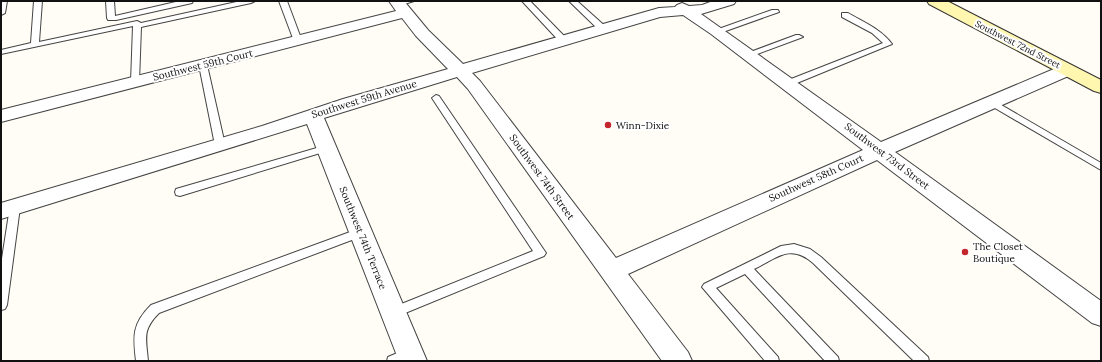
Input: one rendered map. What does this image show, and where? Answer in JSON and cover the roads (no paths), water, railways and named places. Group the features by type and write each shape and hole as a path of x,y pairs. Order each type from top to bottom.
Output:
{"main road":[{"name":"Southwest 72nd Street","path":"935,1 1101,87"}],"street":[{"name":"Southwest 59th Avenue","path":"8,209 220,145 349,103 659,13 677,6 703,9 724,2"},
{"name":"Southwest 59th Court","path":"1,116 298,41 402,5"},
{"name":"Southwest 74th Street","path":"402,5 426,38 474,85 678,361"},
{"name":"Southwest 73rd Street","path":"677,6 718,31 1101,315"},
{"name":"Southwest 58th Court","path":"611,271 879,150 1067,70"},
{"name":"Southwest 74th Terrace","path":"313,115 393,313 405,359"}],"lane":[{"path":"1,13 3,1"},
{"path":"35,45 38,1"},
{"path":"110,1 111,18 189,1"},
{"path":"1,52 137,24 136,26 251,1"},
{"path":"283,1 298,41"},
{"path":"526,1 564,41"},
{"path":"573,1 602,29"},
{"path":"718,31 775,12"},
{"path":"789,83 888,44 886,40 845,15"},
{"path":"135,82 136,26"},
{"path":"749,54 799,37"},
{"path":"203,65 220,145"},
{"path":"393,313 540,253 436,98"},
{"path":"991,102 1101,167"},
{"path":"180,192 327,148"},
{"path":"1,305 8,209"},
{"path":"142,361 140,330 144,318 156,308 360,232"},
{"path":"773,361 708,287 785,249 791,248 804,250 817,260 923,361"},
{"path":"746,268 833,361"}],"place":[{"name":"Winn-Dixie","path":"608,125"},
{"name":"The Closet Boutique","path":"965,252"}]}
